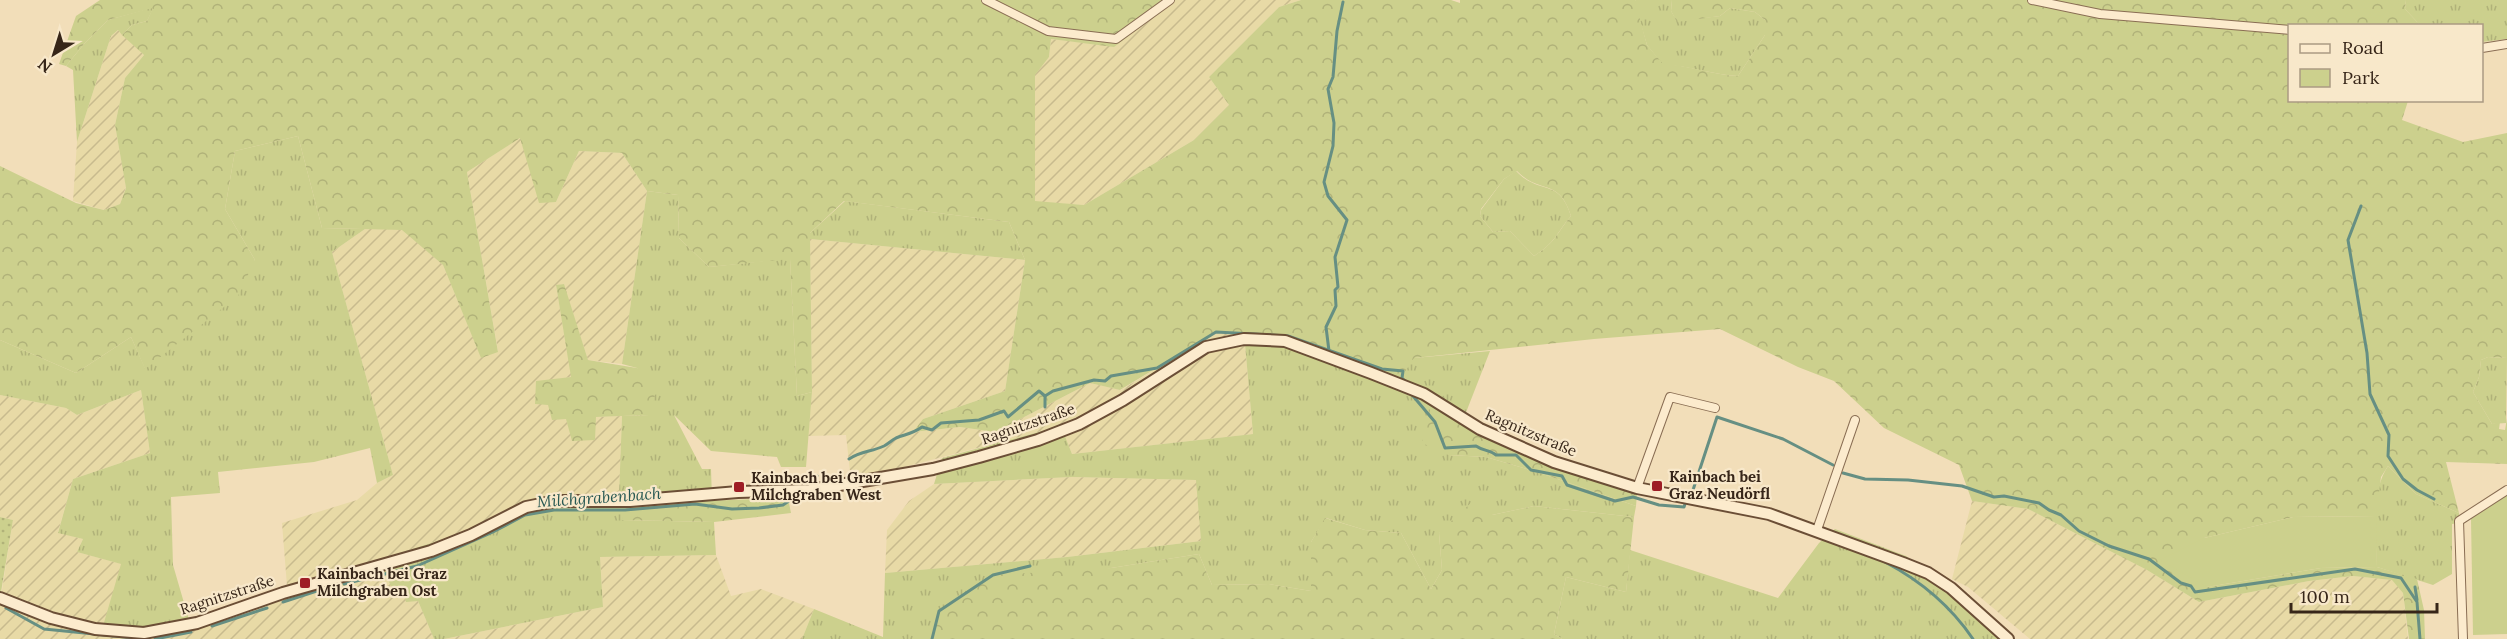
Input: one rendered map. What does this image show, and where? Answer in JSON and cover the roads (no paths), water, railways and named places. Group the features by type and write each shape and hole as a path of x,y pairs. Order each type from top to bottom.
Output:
{"main road":[{"name":"Ragnitzstraße","path":"0,598 51,618 95,629 144,633 197,623 283,593 431,552 526,507 556,501 630,501 738,492 810,490 886,478 951,464 1038,440 1079,424 1123,400 1206,347 1244,339 1285,341 1424,394 1480,429 1554,462 1637,488 1769,514 1928,573 1951,588 2008,639"}],"street":[{"path":"986,0 1048,31 1116,39 1170,0"},
{"path":"2031,0 2100,14 2288,30"},
{"path":"2483,48 2507,44"},
{"path":"1637,488 1670,397 1715,408"},
{"path":"1817,530 1855,420"},
{"path":"2463,639 2459,521 2507,490"}],"waterway":[{"path":"1329,351 1326,327 1336,306 1335,290 1338,287 1335,257 1347,220 1328,196 1324,182 1333,146 1334,123 1328,89 1333,77 1337,31 1343,2"},
{"path":"2361,206 2348,240 2367,353 2370,394 2389,435 2388,456 2403,479 2434,499"},
{"name":"Milchgrabenbach","path":"849,459 884,446 922,427 932,430 941,423 979,420 1004,411 1008,417 1039,391 1045,396 1053,391 1094,380 1105,381 1111,376 1157,368 1216,332 1288,336 1382,369 1403,371 1402,378 1406,382"},
{"path":"1045,396 1045,407"},
{"name":"Milchgrabenbach","path":"1413,396 1435,422 1445,448 1476,446 1496,455 1516,455 1531,470 1562,476 1567,485 1615,501 1633,497 1659,505 1684,507 1685,504"},
{"name":"Milchgrabenbach","path":"1693,490 1717,417 1783,439 1833,465"},
{"name":"Milchgrabenbach","path":"1843,473 1865,479 1908,480 1962,486 1994,497 2004,496 2039,503 2061,515 2079,531 2109,546 2149,559 2181,583 2191,586 2195,592 2355,569 2401,578 2417,602 2420,639"},
{"name":"Milchgrabenbach","path":"806,485 817,476"},
{"name":"Milchgrabenbach","path":"344,584 417,566 525,515 554,510 625,510 695,504 732,509 759,508 783,505 796,496"},
{"path":"1885,562 1911,577 1934,595 1955,615 1973,639"},
{"path":"932,639 939,611 993,575 1030,566"},
{"name":"Milchgrabenbach","path":"283,602 329,587"},
{"name":"Milchgrabenbach","path":"2415,587 2417,600"},
{"name":"Milchgrabenbach","path":"6,608 44,629 145,639"},
{"name":"Milchgrabenbach","path":"212,626 267,608"},
{"name":"Milchgrabenbach","path":"155,639 191,632"}],"place":[{"name":"Kainbach bei Graz Neudörfl","path":"1657,486"},
{"name":"Kainbach bei Graz Milchgraben West","path":"739,487"},
{"name":"Kainbach bei Graz Milchgraben Ost","path":"305,583"}]}
